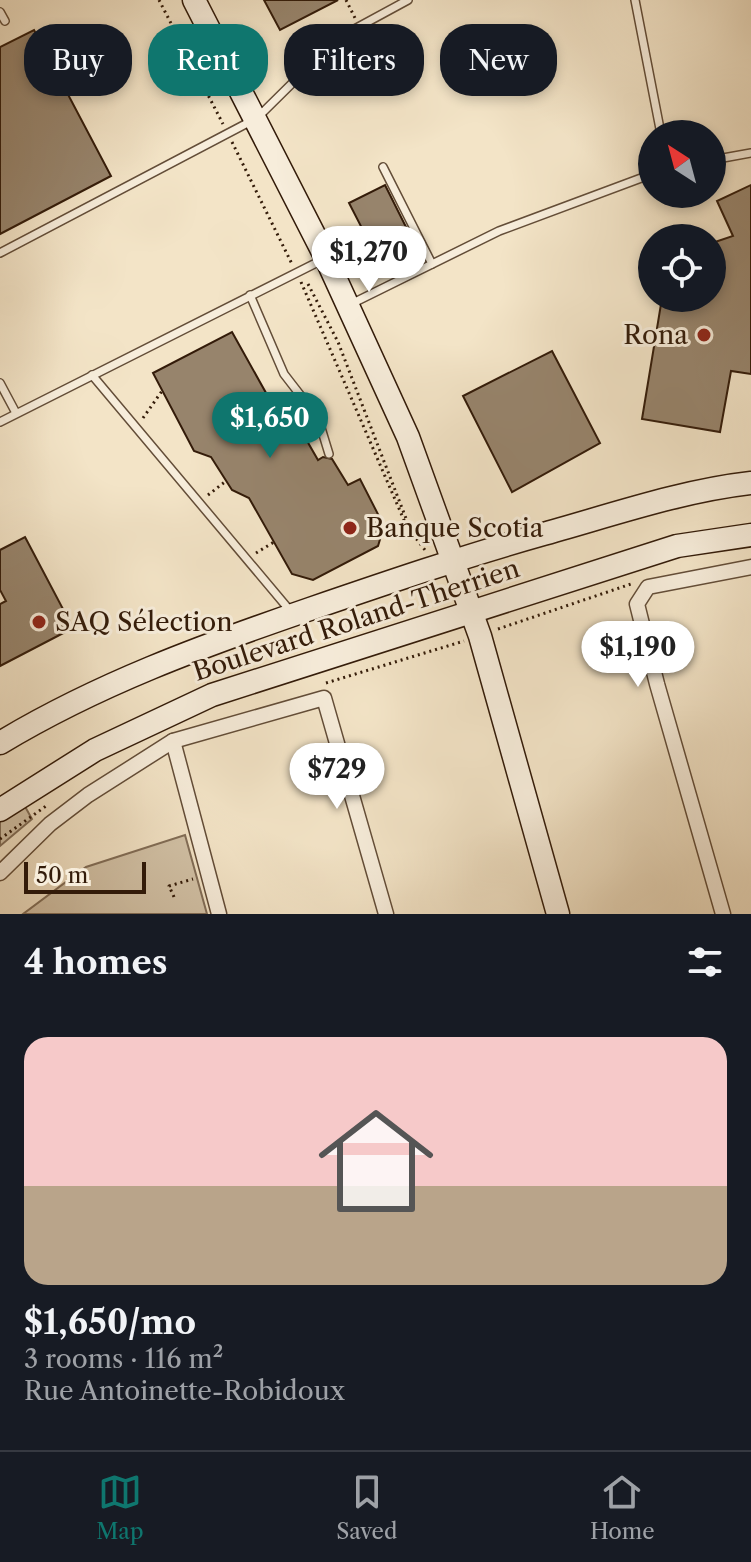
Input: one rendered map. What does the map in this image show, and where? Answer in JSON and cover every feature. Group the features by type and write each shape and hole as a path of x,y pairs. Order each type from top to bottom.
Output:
{"main road":[{"path":"194,0 326,258 408,437 462,613 480,636 558,914"},
{"name":"Boulevard Roland-Therrien","path":"0,743 77,700 146,667 293,615 445,563 645,506 751,483"},
{"name":"Boulevard Roland-Therrien","path":"0,810 95,750 212,695 677,546 751,535"}],"street":[{"path":"723,914 637,604 648,587 751,567"},
{"path":"0,873 50,824 173,741 324,698 386,914"},
{"path":"173,741 219,914"}],"lane":[{"path":"0,253 257,118 338,38 408,0"},
{"path":"635,0 658,120"},
{"path":"0,12 5,21"},
{"path":"726,157 751,153"},
{"path":"383,167 432,264"},
{"path":"349,305 499,231 638,179"},
{"path":"0,422 326,258"},
{"path":"250,295 284,374 318,418 329,454"},
{"path":"92,375 293,615"},
{"path":"0,383 16,413"}],"path":[{"path":"159,0 297,272 407,527 445,563"},
{"path":"346,0 356,20"},
{"path":"308,284 338,342 407,521"},
{"path":"137,428 162,391"},
{"path":"198,502 226,481"},
{"path":"246,559 274,542"},
{"path":"462,613 460,642 632,583"},
{"path":"174,897 169,886 208,874"}],"shaded area":[{"path":"23,803 32,819 0,846 0,820"},
{"path":"185,835 207,914 23,914 86,867"}],"building":[{"path":"264,0 338,0 292,24 284,24 280,30"},
{"path":"24,35 24,96 69,96 111,176 0,234 0,47"},
{"path":"385,185 420,255 385,273 349,203"},
{"name":"Rona","path":"751,185 751,374 731,371 720,432 642,419 660,312 726,312 726,238 733,236 720,208 726,208 726,197"},
{"path":"232,332 270,400 280,394 318,460 323,457 332,459 348,485 360,479 384,526 378,546 313,580 292,574 249,498 232,490 211,457 194,451 153,373"},
{"path":"552,351 600,443 512,492 463,396"},
{"path":"25,537 73,628 0,666 0,604 6,601 0,590 0,550"}],"place":[{"name":"Rona","path":"704,335"},
{"name":"Banque Scotia","path":"350,528"},
{"name":"SAQ Sélection","path":"39,622"}]}
